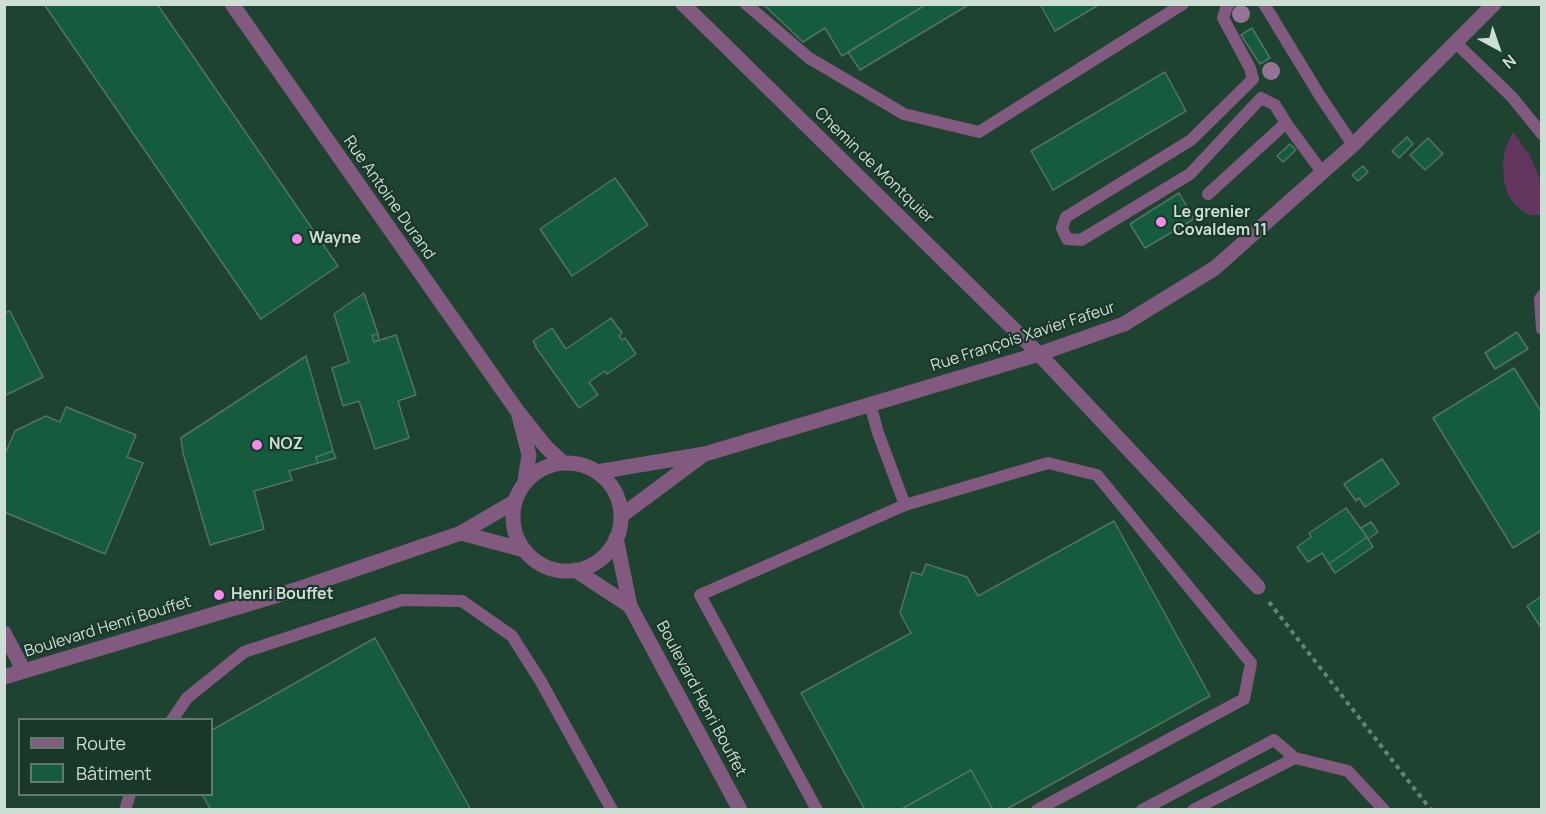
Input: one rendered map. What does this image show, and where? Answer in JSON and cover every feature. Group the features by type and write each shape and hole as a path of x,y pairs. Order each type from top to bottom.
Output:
{"street":[{"name":"Rue Antoine Durand","path":"232,4 518,412 546,447 562,462"},
{"name":"Chemin de Montquier","path":"683,4 1039,354 1258,587"},
{"name":"Rue François Xavier Fafeur","path":"597,472 705,454 1039,354 1124,324 1215,268 1353,145 1494,4"},
{"path":"518,412 529,455 525,481"},
{"name":"Rue François Xavier Fafeur","path":"621,516 705,454"},
{"path":"562,462 580,464 597,472 610,484 618,499 621,516 616,538 606,553 592,564 575,570 561,571 534,560 524,550 516,535 512,519 514,502 525,481 548,465 562,462"},
{"name":"Boulevard Henri Bouffet","path":"4,677 295,590 461,533 514,502"},
{"path":"461,533 524,550"},
{"name":"Boulevard Henri Bouffet","path":"616,538 630,606 740,810"},
{"name":"Boulevard Henri Bouffet","path":"575,570 630,606"},
{"path":"4,633 24,671"}],"lane":[{"path":"746,4 809,58 904,114 979,132 1184,4"},
{"path":"1229,4 1223,18 1254,79 1191,140 1066,216 1062,228 1067,239 1081,240 1190,174 1261,99 1275,105 1322,172"},
{"path":"1264,5 1353,145"},
{"path":"1456,43 1512,97 1542,134"},
{"path":"1208,194 1286,123"},
{"path":"1542,296 1540,299 1542,329"},
{"path":"870,404 878,433 905,505"},
{"path":"817,810 700,596 905,505 1048,463 1097,476 1251,663 1244,699 1037,810"},
{"path":"173,718 187,698 244,652 402,600 462,601 512,636 540,680 612,810"},
{"path":"1142,810 1274,740 1295,758 1348,771 1384,810"},
{"path":"1193,810 1295,758"}],"path":[{"path":"1258,587 1431,810"}],"shaded area":[{"path":"5,5 1541,5 1541,809 5,810"},
{"path":"1513,132 1529,154 1538,174 1542,187 1540,215 1529,215 1516,206 1508,195 1503,163 1505,149"}],"building":[{"path":"44,4 157,4 338,266 261,319"},
{"path":"763,4 927,4 842,56 825,28 803,42"},
{"path":"927,4 970,4 860,70 848,52"},
{"path":"1040,4 1100,4 1055,31"},
{"path":"1252,28 1270,58 1260,64 1241,35"},
{"path":"1165,72 1186,111 1053,190 1031,151"},
{"path":"1407,137 1413,144 1399,158 1392,151"},
{"path":"1428,138 1443,154 1425,170 1410,155"},
{"path":"1290,144 1296,150 1283,162 1277,156"},
{"path":"1363,166 1368,172 1358,181 1352,175"},
{"path":"615,178 648,225 572,276 540,229"},
{"path":"1179,193 1194,219 1145,248 1130,224"},
{"path":"364,293 378,334 372,335 374,342 396,335 416,395 398,401 409,438 375,449 359,401 343,406 332,368 349,362 334,314"},
{"path":"10,311 43,377 4,396 4,313"},
{"path":"611,318 622,333 619,336 622,340 625,338 636,354 607,374 605,371 589,382 598,395 579,408 533,341 552,328 566,349"},
{"path":"1517,332 1528,349 1495,369 1485,353"},
{"path":"378,334 379,340 374,342 372,335"},
{"name":"NOZ","path":"306,356 333,451 316,457 318,463 289,471 292,480 254,491 264,529 210,545 183,453 181,438"},
{"path":"1514,368 1542,413 1542,530 1513,548 1433,418"},
{"path":"66,407 136,435 127,457 143,463 105,554 4,512 4,456 15,431 46,416 60,422"},
{"path":"333,451 336,458 318,463 316,457"},
{"path":"1382,459 1399,484 1365,507 1359,498 1356,501 1344,484"},
{"path":"1346,508 1367,537 1329,564 1322,553 1308,562 1297,547 1311,537 1309,533"},
{"path":"1114,521 1210,696 1005,810 993,810 971,770 900,810 865,810 801,693 911,633 900,613 912,572 922,575 926,564 967,577 978,596"},
{"path":"1371,522 1378,532 1368,539 1361,528"},
{"path":"1367,537 1373,547 1335,573 1329,564"},
{"path":"1542,596 1542,629 1527,606"},
{"path":"375,638 471,810 211,810 203,796 213,796 213,729"},
{"path":"971,770 993,810 900,810"}],"place":[{"name":"Le grenier Covaldem 11","path":"1161,222"},
{"name":"Wayne","path":"297,239"},
{"name":"NOZ","path":"257,445"},
{"name":"Henri Bouffet","path":"219,595"}]}
